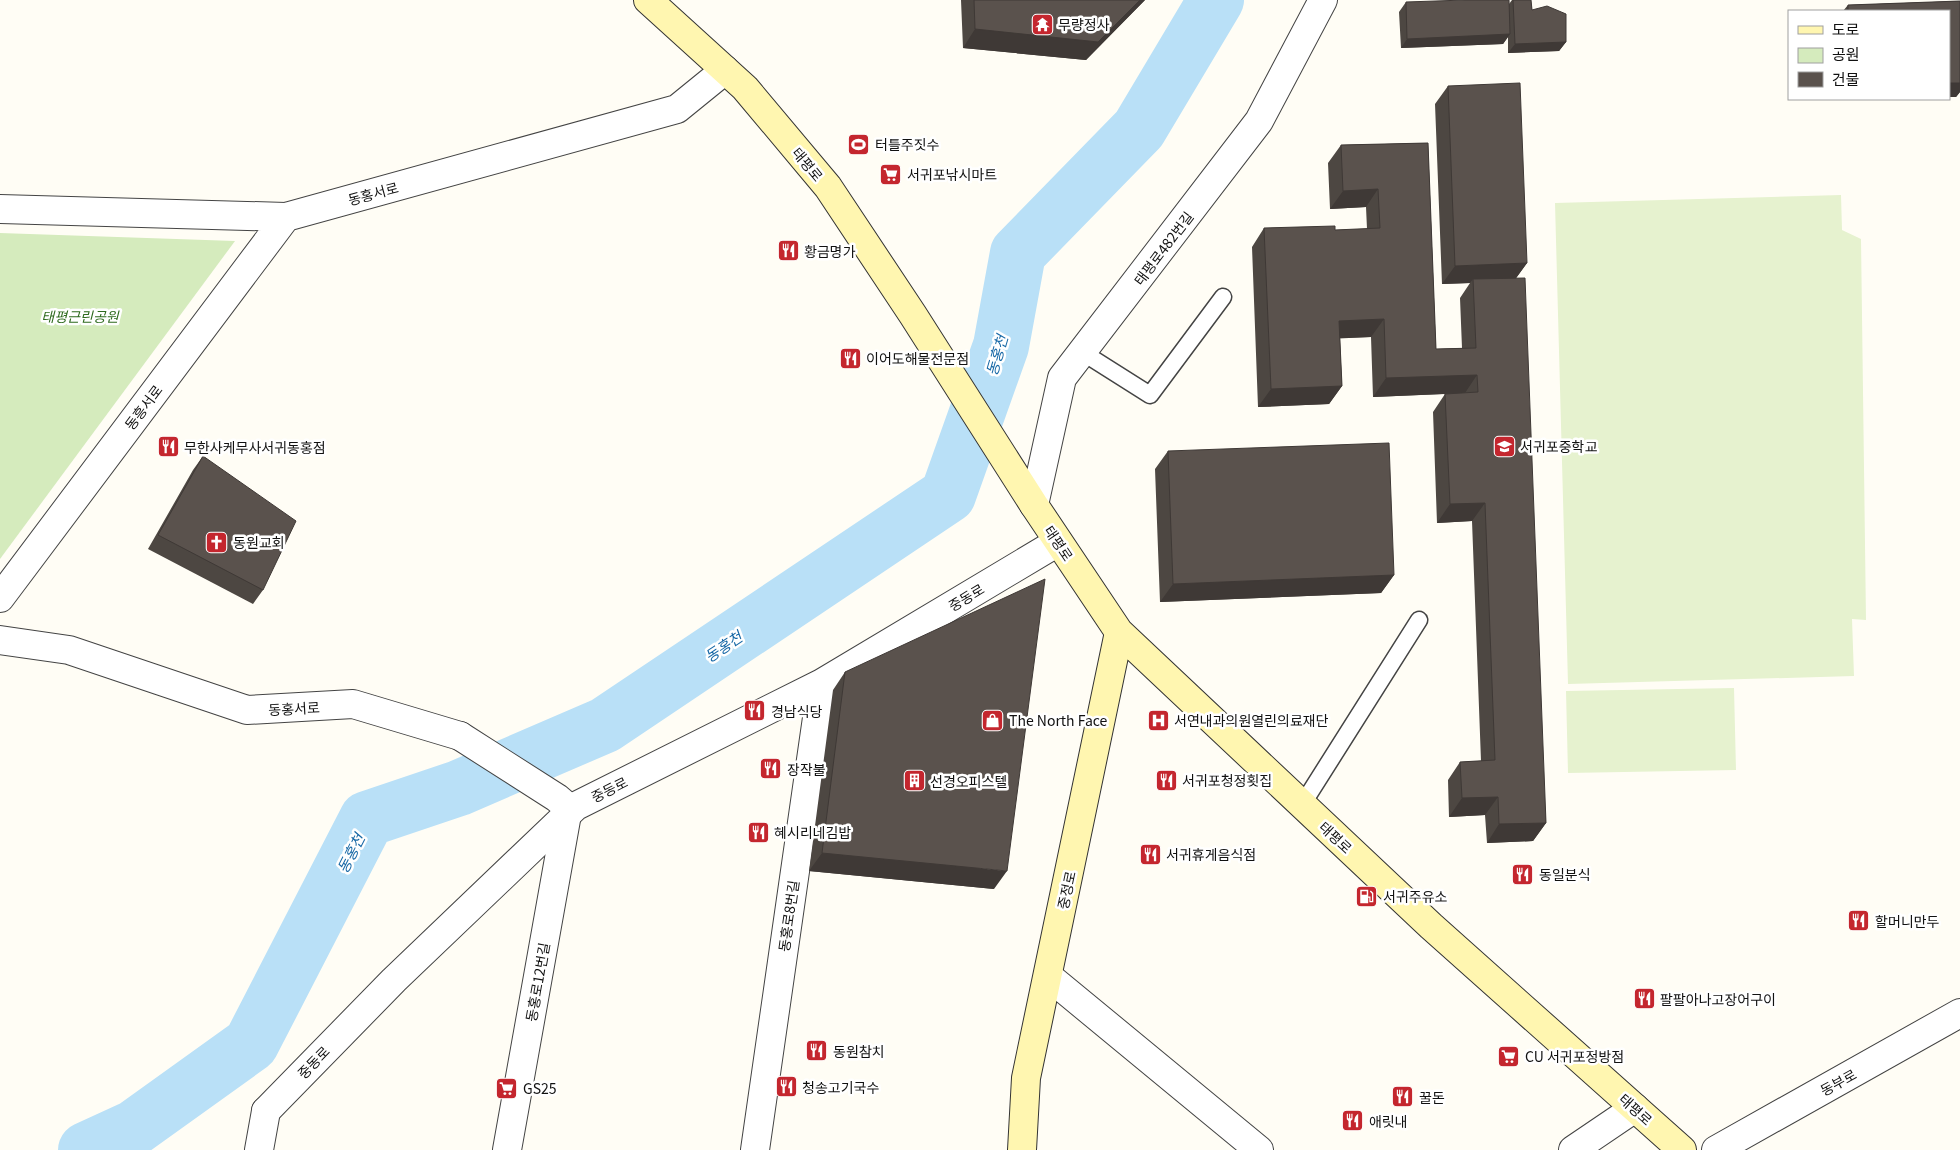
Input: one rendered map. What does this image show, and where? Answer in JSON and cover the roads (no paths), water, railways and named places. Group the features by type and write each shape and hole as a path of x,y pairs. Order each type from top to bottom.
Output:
{"main road":[{"name":"태평로","path":"648,0 745,88 828,187 938,354 1058,542 1119,632 1431,926 1682,1150"},
{"name":"중정로","path":"1022,1150 1026,1078 1119,632"}],"street":[{"name":"태평로482번길","path":"1030,498 1062,378 1258,121 1323,0"},
{"name":"동홍서로","path":"0,209 286,217 677,110 725,70"},
{"name":"동흥서로","path":"0,598 286,217"},
{"name":"중동로","path":"259,1150 266,1111 394,980 576,806 822,683 1058,542"},
{"name":"동홍서로","path":"0,640 69,650 247,710 353,704 460,736 557,798 569,812"},
{"name":"동홍로8번길","path":"755,1150 822,683"},
{"name":"동홍로12번길","path":"507,1150 569,812"},
{"path":"1048,976 1259,1150"},
{"name":"동부로","path":"1716,1150 1960,1013"},
{"path":"1573,1150 1635,1108"}],"lane":[{"path":"1082,352 1150,395 1223,297"},
{"path":"1302,805 1419,620"}],"waterway":[{"name":"동홍천","path":"86,1150 134,1128 251,1044 367,819 459,788 605,725 948,495 1001,346 1018,253 1139,129 1216,0"}],"place":[{"name":"무량정사","path":"1042,24"},
{"name":"터틀주짓수","path":"859,144"},
{"name":"서귀포낚시마트","path":"891,174"},
{"name":"황금명가","path":"788,251"},
{"name":"이어도해물전문점","path":"850,358"},
{"name":"서귀포중학교","path":"1504,446"},
{"name":"무한사케무사서귀동홍점","path":"168,447"},
{"name":"동원교회","path":"217,542"},
{"name":"경남식당","path":"755,711"},
{"name":"The North Face","path":"993,720"},
{"name":"서연내과의원열린의료재단","path":"1158,720"},
{"name":"장작불","path":"771,769"},
{"name":"서귀포청정횟집","path":"1166,780"},
{"name":"선경오피스텔","path":"914,781"},
{"name":"혜시리네김밥","path":"758,832"},
{"name":"서귀휴게음식점","path":"1150,854"},
{"name":"동일분식","path":"1523,874"},
{"name":"서귀주유소","path":"1367,896"},
{"name":"할머니만두","path":"1859,921"},
{"name":"팔팔아나고장어구이","path":"1644,999"},
{"name":"동원참치","path":"817,1051"},
{"name":"CU 서귀포정방점","path":"1509,1056"},
{"name":"청송고기국수","path":"786,1087"},
{"name":"GS25","path":"507,1088"},
{"name":"꿀돈","path":"1403,1097"},
{"name":"애릿내","path":"1353,1121"}],"park label":[{"name":"태평근린공원","path":"80,316"}]}
